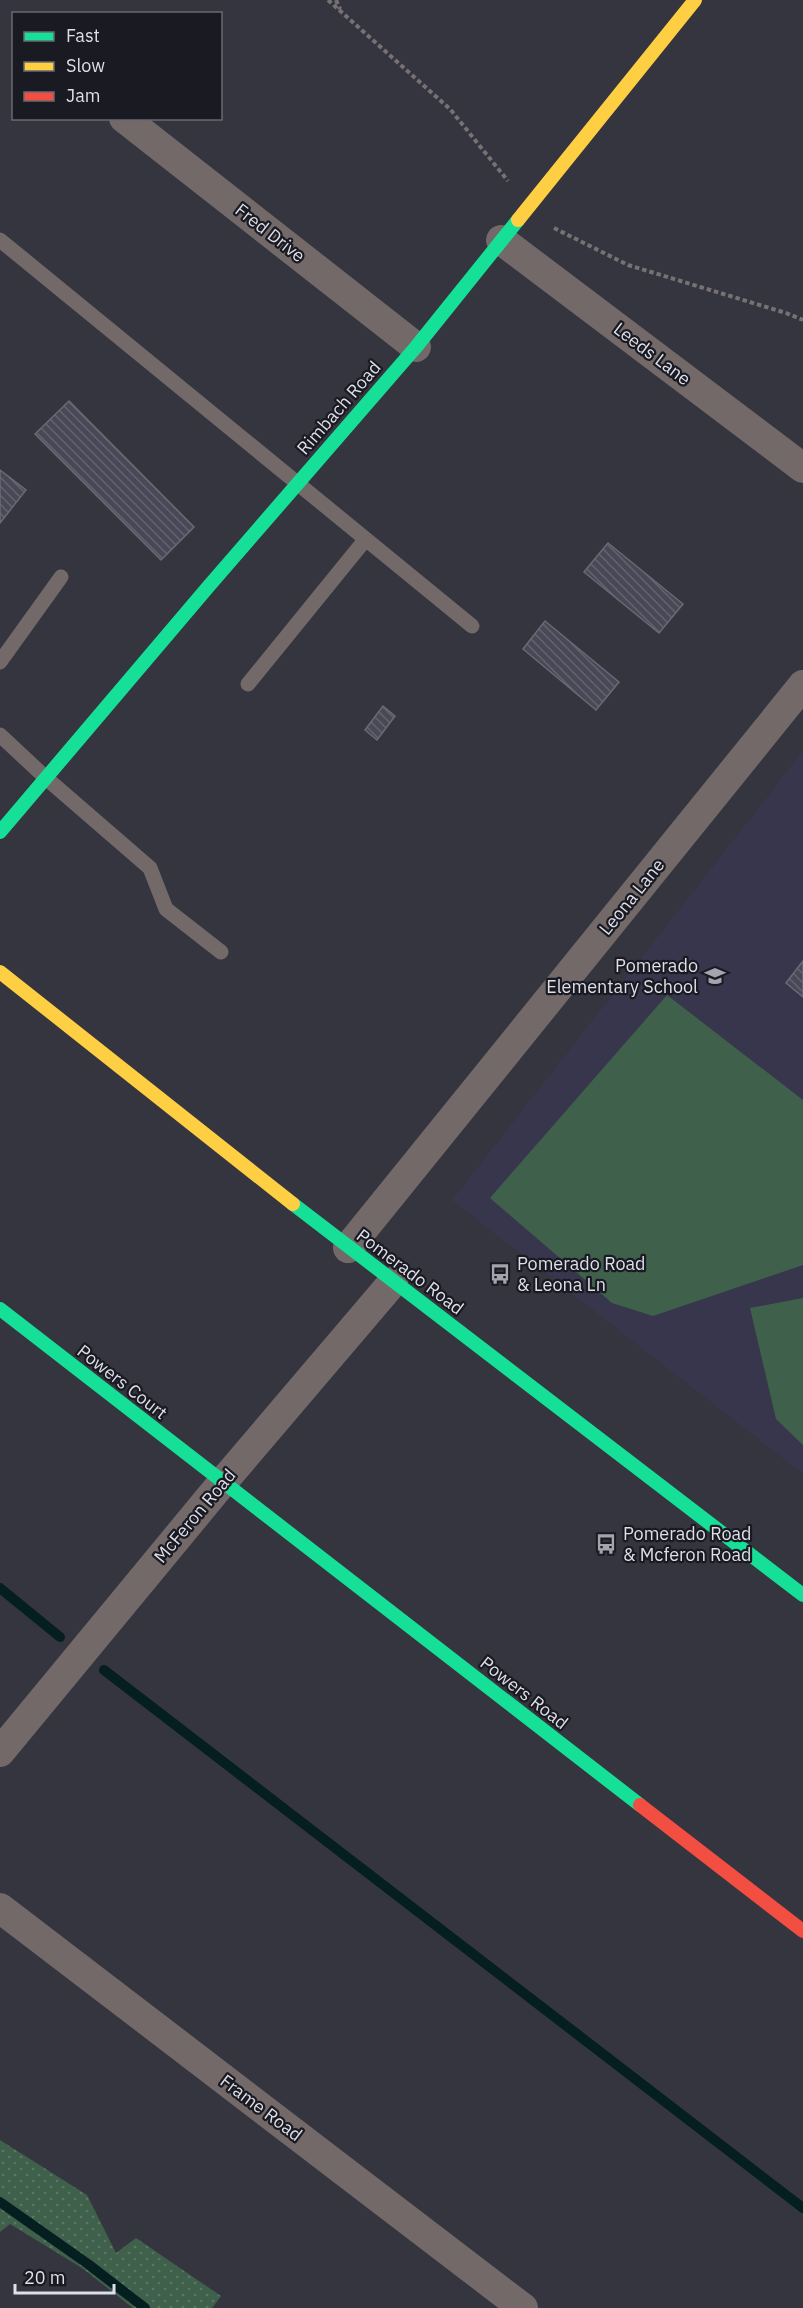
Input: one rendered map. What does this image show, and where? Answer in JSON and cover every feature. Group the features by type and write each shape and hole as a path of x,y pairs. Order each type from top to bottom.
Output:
{"street":[{"name":"Rimbach Road","path":"0,832 416,347 695,0"},
{"name":"Fred Drive","path":"127,120 416,347"},
{"name":"Leeds Lane","path":"501,240 803,468"},
{"name":"Leona Lane","path":"348,1248 803,685"},
{"name":"Pomerado Road","path":"0,972 348,1248 803,1595"},
{"name":"McFeron Road","path":"0,1752 222,1483 393,1281"},
{"name":"Powers Court","path":"0,1309 222,1483"},
{"name":"Powers Road","path":"222,1483 803,1931"},
{"name":"Frame Road","path":"0,1908 523,2308"}],"lane":[{"path":"0,240 472,626"},
{"path":"248,684 365,540"},
{"path":"0,662 61,577"},
{"path":"0,735 150,868 166,909 220,951"}],"path":[{"path":"336,0 342,12"}],"shaded area":[{"name":"Pomerado Elementary School","path":"803,751 803,1474 452,1200"}],"green space":[{"path":"667,995 803,1100 803,1265 653,1316 612,1303 490,1198"},
{"path":"803,1298 803,1445 776,1419 750,1308"},
{"path":"0,2140 87,2195 116,2253 136,2238 221,2296 212,2308 133,2308 82,2268 10,2224 0,2232"}],"building":[{"path":"69,401 194,527 161,560 35,434"},
{"path":"0,470 26,490 0,523"},
{"path":"608,543 683,604 659,633 584,572"},
{"path":"545,621 619,682 596,710 523,649"},
{"path":"383,706 395,716 377,740 365,730"},
{"path":"803,961 803,997 786,983"}],"waterway":[{"path":"0,1588 60,1637"},
{"path":"104,1670 803,2208"},
{"path":"0,2202 88,2264 145,2308"}],"traffic: fast":[{"path":"0,832 416,347 518,220"},
{"path":"293,1204 803,1595"},
{"path":"0,1309 640,1805"}],"traffic: slow":[{"path":"518,220 695,0"},
{"path":"0,972 293,1204"}],"traffic: jam":[{"path":"640,1805 803,1931"}],"place":[{"name":"Pomerado Elementary School","path":"715,976"},
{"name":"Pomerado Road & Leona Ln","path":"500,1274"},
{"name":"Pomerado Road & Mcferon Road","path":"606,1544"}]}
